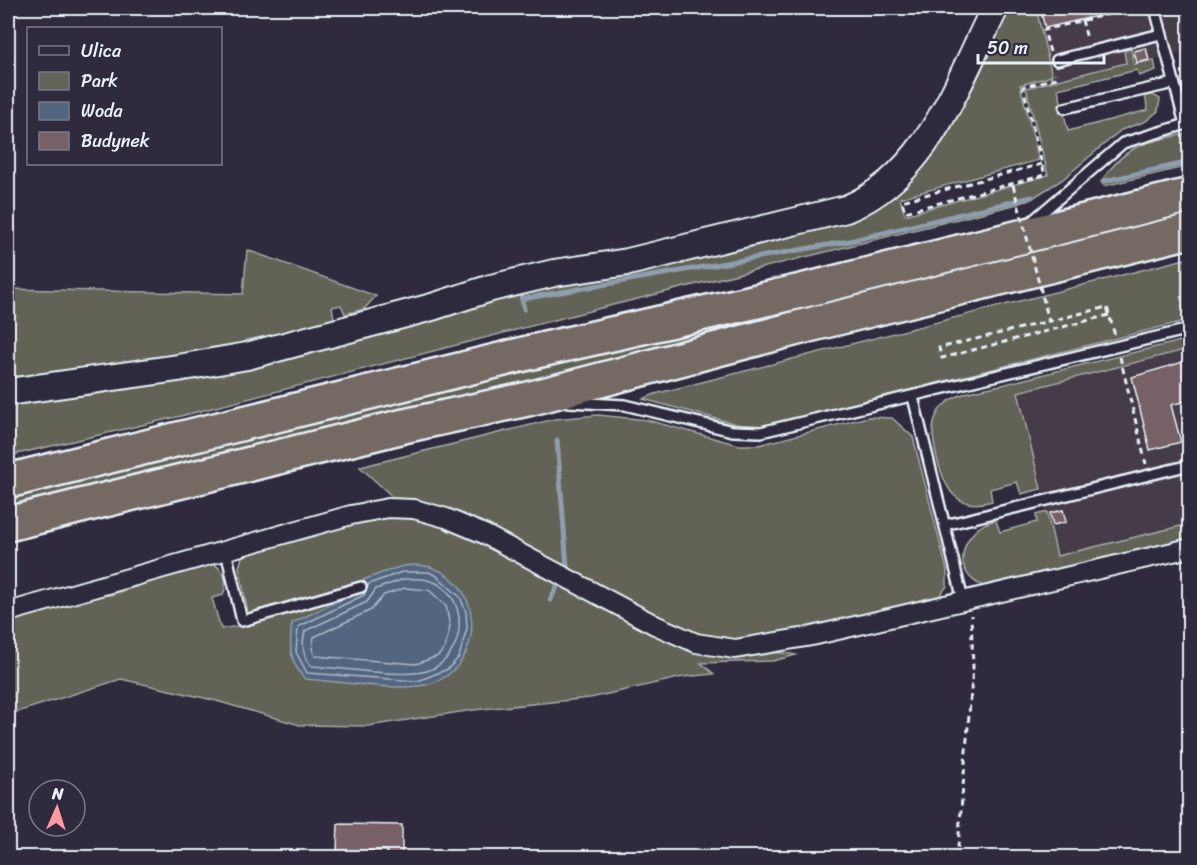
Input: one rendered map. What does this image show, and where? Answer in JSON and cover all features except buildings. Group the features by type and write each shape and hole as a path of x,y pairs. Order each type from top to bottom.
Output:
{"highway":[{"path":"8,481 510,357 801,291 1190,195"},
{"path":"8,524 404,426 528,399 808,325 1190,231"}],"street":[{"path":"8,392 248,356 432,307 491,288 555,273 628,262 846,209 872,198 914,160 932,133 994,8"},
{"path":"8,612 351,515 388,508 414,509 446,518 484,534 683,638 721,648 758,646 1190,548"}],"lane":[{"path":"1013,238 1123,143 1187,123 1174,83 1155,8"},
{"path":"1054,63 1161,34"},
{"path":"1065,108 1174,83"},
{"path":"528,399 625,405 733,431 761,432 1190,329"},
{"path":"913,397 945,525 967,599"},
{"path":"945,525 1190,465"},
{"path":"225,551 242,621 361,587"}],"path":[{"path":"1042,164 902,201 905,212 1045,175 1023,87 1056,78 1044,30 1117,12 1116,8"},
{"path":"1082,19 1088,41"},
{"path":"1013,185 1049,321"},
{"path":"1109,315 942,357 939,348 1107,307 1118,347 1149,476"},
{"path":"957,858 973,667 967,599"}],"shaded area":[{"path":"1014,8 1189,8 1189,51 1012,96"},
{"path":"1189,349 1189,524 1057,556 1017,392"}],"green space":[{"path":"1002,8 1036,8 1052,76 1020,85 1039,160 900,198 905,215 1048,175 1026,88 1126,63 1124,51 1131,49 1134,64 1154,60 1156,70 1139,76 1137,70 1058,89 1068,131 1148,110 1145,96 1153,95 1160,99 1158,111 1146,121 1121,130 1062,180 1031,199 1014,205 181,416 8,456 8,400 457,307 870,205"},
{"path":"1189,133 1189,166 1104,186 1101,182 1120,159 1139,146"},
{"path":"1189,206 1189,219 8,512 8,498 267,433 520,374"},
{"path":"247,250 376,296 364,309 345,314 341,305 332,307 334,318 330,325 246,340 229,353 138,368 8,379 8,289 243,294"},
{"path":"1189,258 1189,320 761,427 744,426 643,399 655,394"},
{"path":"1189,339 1189,349 1018,392 1041,489 1021,494 1017,482 990,489 992,501 980,504 961,500 948,488 935,450 933,427 938,413 949,401 977,390"},
{"path":"598,415 647,420 739,445 759,445 868,417 892,418 913,437 947,570 947,586 937,599 776,635 724,642 678,628 441,507 395,499 360,467 555,419"},
{"path":"1047,512 1057,556 1189,524 1189,538 986,587 974,581 966,572 963,562 964,551 968,541 984,524 996,520 1000,532 1037,522 1036,515"},
{"path":"405,514 442,522 689,647 724,656 772,653 796,655 773,661 701,663 714,674 683,677 590,698 473,710 368,726 300,725 213,700 121,679 8,715 8,620 95,596 111,595 210,562 219,568 225,580 223,595 212,598 221,629 250,624 239,567 243,554 368,517"}],"water":[{"path":"422,565 433,568 450,577 463,591 470,608 472,626 469,644 462,660 449,674 432,683 420,686 388,687 305,679 291,653 292,623 361,590 360,581 402,566"}],"waterway":[{"path":"1105,181 1190,162"},
{"path":"522,299 850,241 1032,197"},
{"path":"521,296 524,309"},
{"path":"550,600 567,567 557,440"}]}
